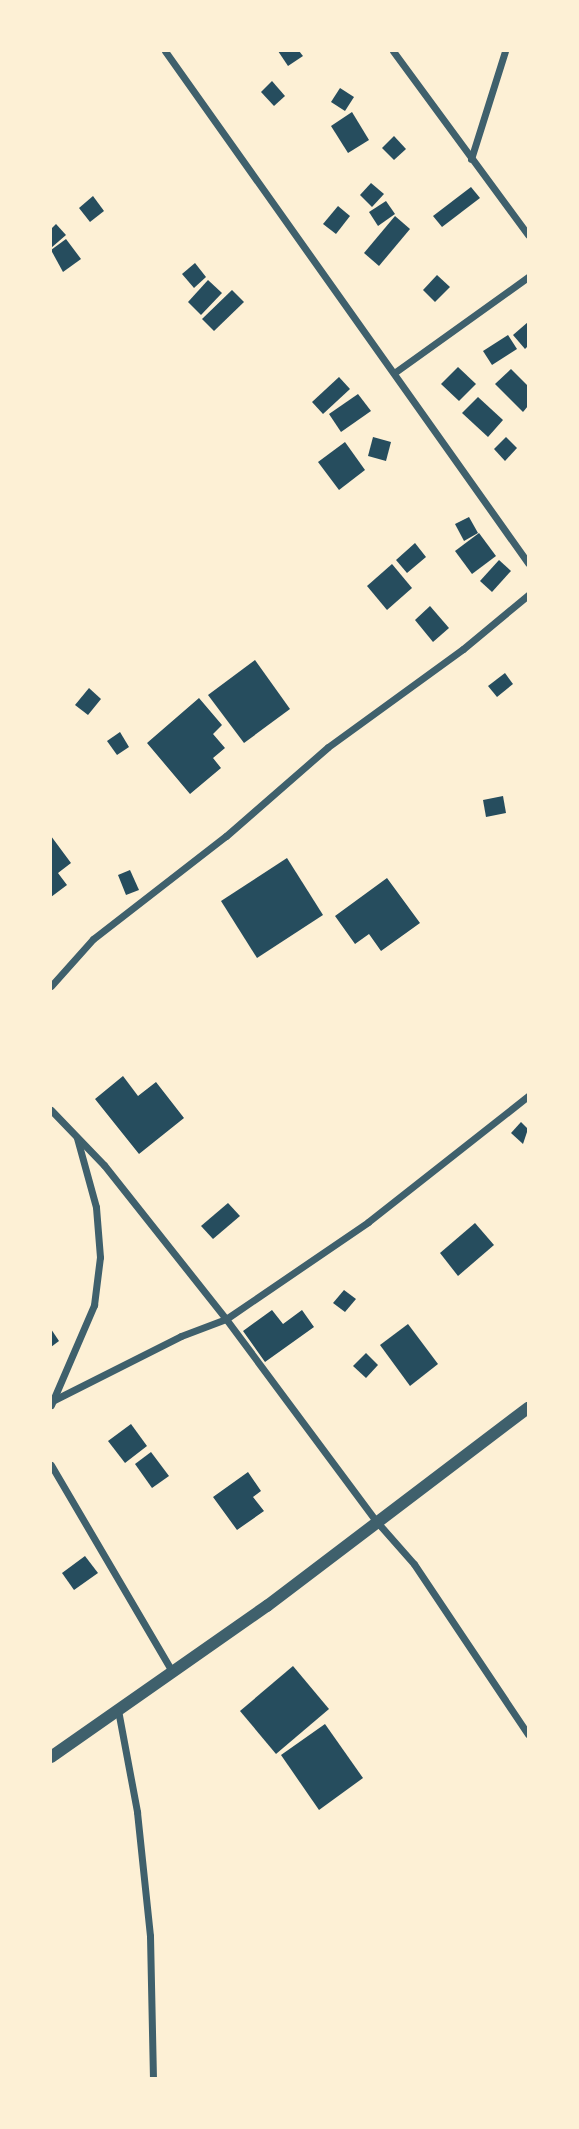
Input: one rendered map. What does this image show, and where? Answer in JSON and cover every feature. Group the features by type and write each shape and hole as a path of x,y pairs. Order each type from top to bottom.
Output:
{"street":[{"path":"165,51 528,564"},
{"path":"393,51 528,235"},
{"path":"471,159 505,51"},
{"path":"394,373 528,277"},
{"path":"51,986 93,939 216,844 328,747 463,649 528,595"},
{"path":"52,1402 181,1336 226,1319 368,1222 528,1096"},
{"path":"51,1110 77,1136 226,1319 459,1627 528,1734"},
{"path":"52,1402 94,1305 100,1257 96,1207 77,1136"},
{"path":"51,1757 377,1522 528,1408"},
{"path":"51,1465 54,1477 172,1671"},
{"path":"118,1710 137,1812 150,1936 153,2078"}],"building":[{"path":"278,51 299,51 303,56 288,66"},
{"path":"272,81 285,96 274,106 261,92"},
{"path":"340,88 354,97 345,111 331,102"},
{"path":"352,112 369,140 348,153 331,126"},
{"path":"394,136 406,149 394,160 382,148"},
{"path":"371,183 384,194 372,207 360,195"},
{"path":"471,187 480,198 442,227 433,216"},
{"path":"93,196 104,211 90,222 79,208"},
{"path":"386,201 395,214 378,226 369,212"},
{"path":"338,206 350,216 336,234 323,224"},
{"path":"395,216 410,229 379,266 364,253"},
{"path":"56,224 66,235 51,248 51,229"},
{"path":"66,239 81,259 63,272 51,250"},
{"path":"195,263 206,277 194,288 182,274"},
{"path":"437,275 450,287 435,302 423,290"},
{"path":"208,280 222,293 201,315 188,302"},
{"path":"232,290 244,302 214,331 202,319"},
{"path":"528,322 528,346 525,349 513,335"},
{"path":"508,335 517,349 492,365 483,351"},
{"path":"458,367 476,384 459,401 441,384"},
{"path":"511,369 528,386 528,406 523,412 495,384"},
{"path":"339,377 350,389 323,414 312,402"},
{"path":"358,394 371,411 341,432 329,414"},
{"path":"478,397 503,420 488,437 462,413"},
{"path":"373,437 391,442 386,461 368,456"},
{"path":"506,437 517,448 505,461 494,449"},
{"path":"345,442 365,470 339,490 318,462"},
{"path":"469,517 478,533 464,541 455,524"},
{"path":"479,533 496,556 472,574 455,551"},
{"path":"415,543 426,557 407,573 396,560"},
{"path":"499,560 511,571 492,592 480,581"},
{"path":"392,564 412,588 387,610 367,586"},
{"path":"430,606 449,628 433,642 415,620"},
{"path":"255,660 290,709 244,743 208,695"},
{"path":"505,673 513,684 497,697 488,686"},
{"path":"89,688 101,699 88,715 75,705"},
{"path":"199,698 222,725 213,734 225,748 213,758 221,768 190,794 147,743"},
{"path":"120,732 129,747 117,755 107,741"},
{"path":"503,796 506,813 486,817 483,800"},
{"path":"51,836 71,863 58,873 67,885 51,897"},
{"path":"287,858 323,915 257,958 221,901"},
{"path":"130,870 139,890 126,895 118,875"},
{"path":"387,878 420,923 381,951 369,934 355,944 335,916"},
{"path":"123,1076 138,1096 156,1082 184,1118 139,1154 95,1099"},
{"path":"521,1122 528,1129 523,1144 511,1133"},
{"path":"228,1203 240,1216 213,1239 201,1226"},
{"path":"475,1223 494,1245 458,1276 440,1253"},
{"path":"344,1290 356,1299 345,1312 333,1303"},
{"path":"272,1310 283,1324 302,1310 314,1327 265,1362 243,1331"},
{"path":"408,1324 438,1364 410,1386 380,1345"},
{"path":"51,1329 59,1341 51,1347"},
{"path":"366,1353 378,1365 366,1378 353,1366"},
{"path":"131,1424 147,1446 125,1463 108,1441"},
{"path":"151,1452 169,1476 152,1488 135,1464"},
{"path":"248,1472 261,1491 253,1497 264,1511 237,1530 213,1497"},
{"path":"85,1556 98,1573 74,1590 62,1573"},
{"path":"293,1666 329,1709 276,1754 240,1711"},
{"path":"325,1724 363,1778 319,1810 281,1755"}]}
